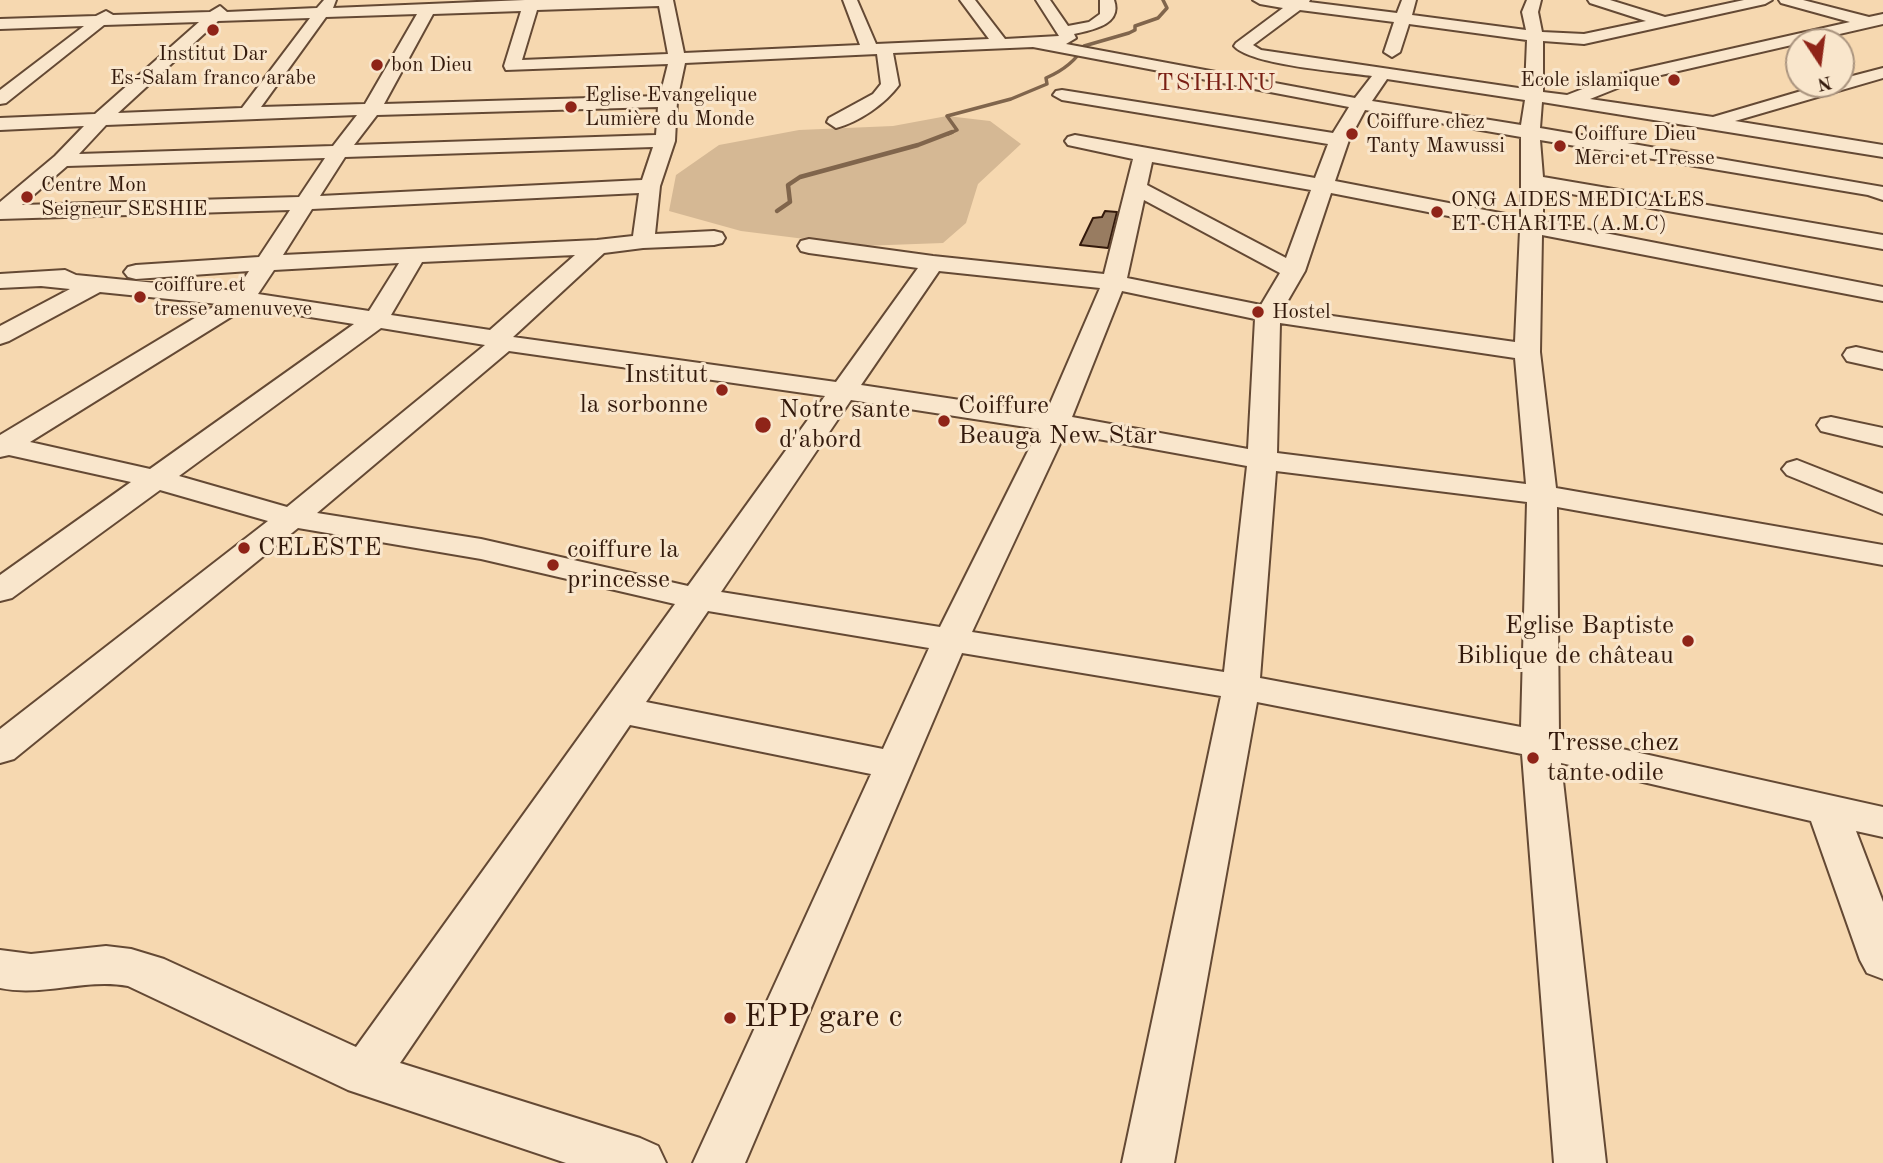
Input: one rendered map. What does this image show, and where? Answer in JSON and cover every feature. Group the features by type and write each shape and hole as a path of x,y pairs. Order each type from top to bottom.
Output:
{"street":[{"path":"0,99 127,0"},
{"path":"0,212 62,160 100,119 232,0"},
{"path":"247,113 332,0"},
{"path":"836,122 879,98 890,85 877,49 849,0"},
{"path":"967,0 1000,43"},
{"path":"531,3 512,66 1032,43 1068,38 1044,0"},
{"path":"1064,32 1094,25 1107,16 1110,6 1107,0"},
{"path":"1260,0 1301,2 1535,36 1584,38 1765,0"},
{"path":"1392,52 1409,0"},
{"path":"1595,0 1697,31"},
{"path":"1786,0 1878,22"},
{"path":"0,24 319,15 531,3 666,1 677,60 668,101 665,141 650,186 643,241"},
{"path":"1301,2 1242,46 1256,54 1713,122 1883,151"},
{"path":"0,17 19,6"},
{"path":"1527,8 1535,36 1534,97 1530,132 1533,181 1527,352 1542,495 1540,744 1580,1163"},
{"path":"2,445 243,299 339,152 371,110 428,10"},
{"path":"1569,100 1630,77 1878,22"},
{"path":"1721,37 1785,56"},
{"path":"1032,43 1360,104 1873,190 1883,194"},
{"path":"1147,1163 1241,687 1262,460 1268,314 1293,271 1339,140 1360,104 1383,73"},
{"path":"1713,122 1883,73"},
{"path":"1855,77 1883,85"},
{"path":"1062,95 1339,140"},
{"path":"0,124 247,113 668,101"},
{"path":"62,160 665,141"},
{"path":"1075,141 1321,185 1883,295"},
{"path":"719,1163 950,641 1056,423 1114,282 1144,155"},
{"path":"1533,181 1883,243"},
{"path":"0,212 307,203 650,186"},
{"path":"1137,188 1293,271"},
{"path":"0,281 714,238"},
{"path":"809,246 933,263 1114,282 1268,314 1527,352"},
{"path":"0,748 292,518 499,341 597,247"},
{"path":"0,591 376,320 414,257"},
{"path":"365,1074 933,263"},
{"path":"43,279 243,299 499,341 1056,423 1262,460 1542,495 1883,555"},
{"path":"0,336 99,283"},
{"path":"1856,355 1883,361"},
{"path":"1831,425 1883,437"},
{"path":"2,445 156,479 292,518 481,549 698,599 1241,687 1540,744 1828,812 1883,822"},
{"path":"1797,469 1883,505"},
{"path":"618,710 895,765"},
{"path":"1828,812 1883,960"},
{"path":"0,968 19,974 52,974 94,967 122,966 148,973 365,1074 640,1163"}],"shaded area":[{"path":"947,116 990,121 1021,144 978,184 966,223 943,243 861,246 741,231 669,211 676,175 719,145 799,130 893,126"}],"building":[{"path":"1105,211 1117,212 1108,248 1080,245 1093,218 1102,217"}],"waterway":[{"path":"948,134 957,130 947,116 1011,99 1047,84 1046,78 1068,65 1084,46 1129,33 1135,30 1135,26 1158,18 1167,8 1163,0"},
{"path":"777,211 790,202 788,185 800,177 918,145 952,132"}],"place":[{"name":"Institut Dar Es-Salam franco arabe","path":"213,30"},
{"name":"bon Dieu","path":"377,65"},
{"name":"Ecole islamique","path":"1674,80"},
{"name":"Eglise Evangelique Lumière du Monde","path":"571,107"},
{"name":"Coiffure chez Tanty Mawussi","path":"1352,134"},
{"name":"Coiffure Dieu Merci et Tresse","path":"1560,146"},
{"name":"Centre Mon Seigneur SESHIE","path":"27,197"},
{"name":"ONG AIDES MEDICALES ET CHARITE (A.M.C)","path":"1437,212"},
{"name":"coiffure et tresse amenuveve","path":"140,297"},
{"name":"Hostel","path":"1258,312"},
{"name":"Institut la sorbonne","path":"722,390"},
{"name":"Coiffure Beauga New Star","path":"944,421"},
{"name":"Notre sante d'abord","path":"763,425"},
{"name":"CELESTE","path":"244,548"},
{"name":"coiffure la princesse","path":"553,565"},
{"name":"Eglise Baptiste Biblique de château","path":"1688,641"},
{"name":"Tresse chez tante odile","path":"1533,758"},
{"name":"EPP gare c","path":"730,1018"}],"district":[{"name":"TSIHINU","path":"1217,84"}]}
